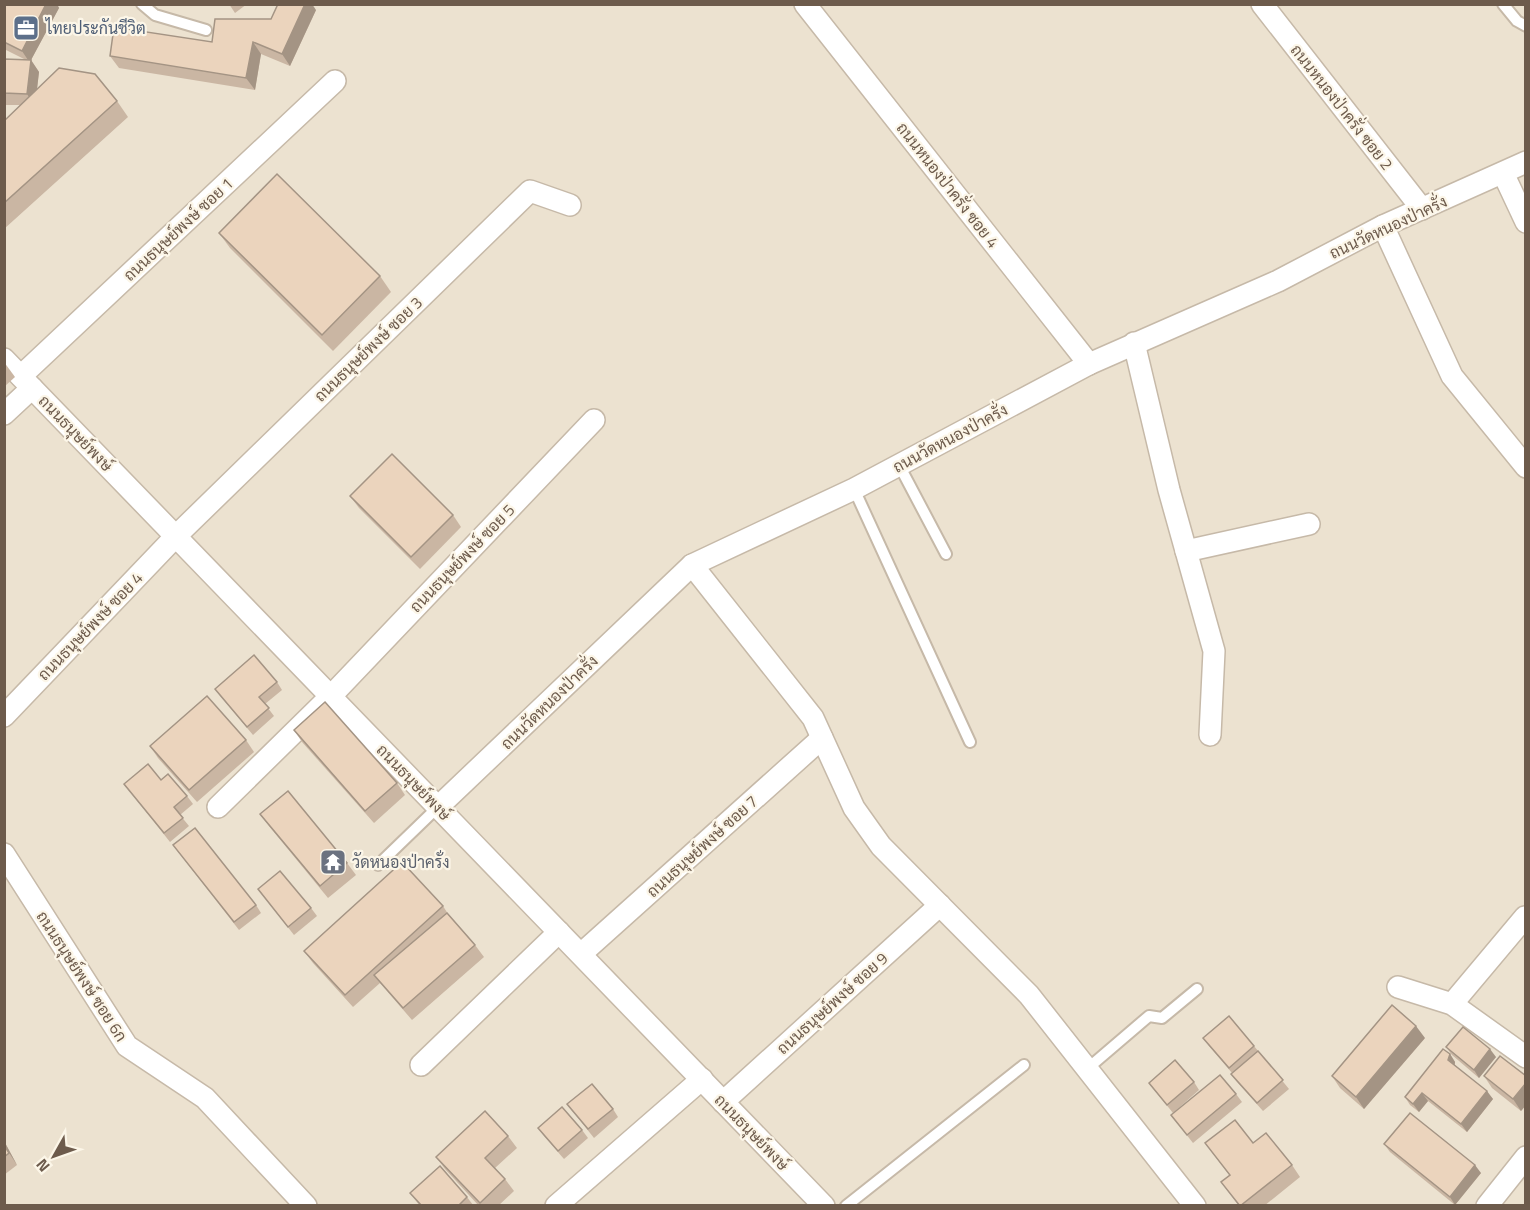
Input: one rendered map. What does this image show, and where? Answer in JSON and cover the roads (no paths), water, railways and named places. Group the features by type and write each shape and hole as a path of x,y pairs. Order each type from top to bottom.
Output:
{"street":[{"name":"ถนนหนองป่าครั่ง ซอย 2","path":"1262,4 1422,209"},
{"name":"ถนนหนองป่าครั่ง ซอย 4","path":"807,5 1089,364"},
{"name":"ถนนธนุษย์พงษ์ ซอย 1","path":"4,414 26,382 335,81"},
{"name":"ถนนวัดหนองป่าครั่ง","path":"438,807 692,565 854,489 1089,364 1278,281 1383,226 1526,162"},
{"path":"1503,173 1526,222"},
{"name":"ถนนธนุษย์พงษ์ ซอย 3","path":"176,536 530,191 570,205"},
{"path":"1383,226 1452,376 1526,467"},
{"path":"1134,343 1186,551 1214,651 1210,735"},
{"name":"ถนนธนุษย์พงษ์","path":"4,359 821,1204"},
{"name":"ถนนธนุษย์พงษ์ ซอย 5","path":"218,807 331,696 594,420"},
{"path":"1186,551 1309,524"},
{"name":"ถนนธนุษย์พงษ์ ซอย 4","path":"4,716 176,536"},
{"path":"692,565 813,718 854,808 882,846 1029,995 1195,1206"},
{"name":"ถนนธนุษย์พงษ์ ซอย 7","path":"581,954 822,738"},
{"name":"ถนนธนุษย์พงษ์ ซอย 6ก","path":"4,854 128,1046 205,1098 306,1206"},
{"name":"ถนนธนุษย์พงษ์ ซอย 9","path":"723,1102 940,905"},
{"path":"1452,1004 1526,917"},
{"path":"421,1065 559,932"},
{"path":"1398,987 1452,1004 1526,1057"},
{"path":"556,1206 702,1079"},
{"path":"1487,1206 1526,1157"}],"lane":[{"path":"142,4 155,15 206,30"},
{"path":"1503,4 1516,21 1526,26"},
{"path":"899,465 946,554"},
{"path":"854,489 970,742"},
{"path":"378,865 438,807"},
{"path":"1087,1069 1149,1016 1162,1018 1197,988"},
{"path":"846,1206 1024,1065"}],"place":[{"name":"ไทยประกันชีวิต","path":"26,28"},
{"name":"วัดหนองป่าครั่ง","path":"333,862"}]}
